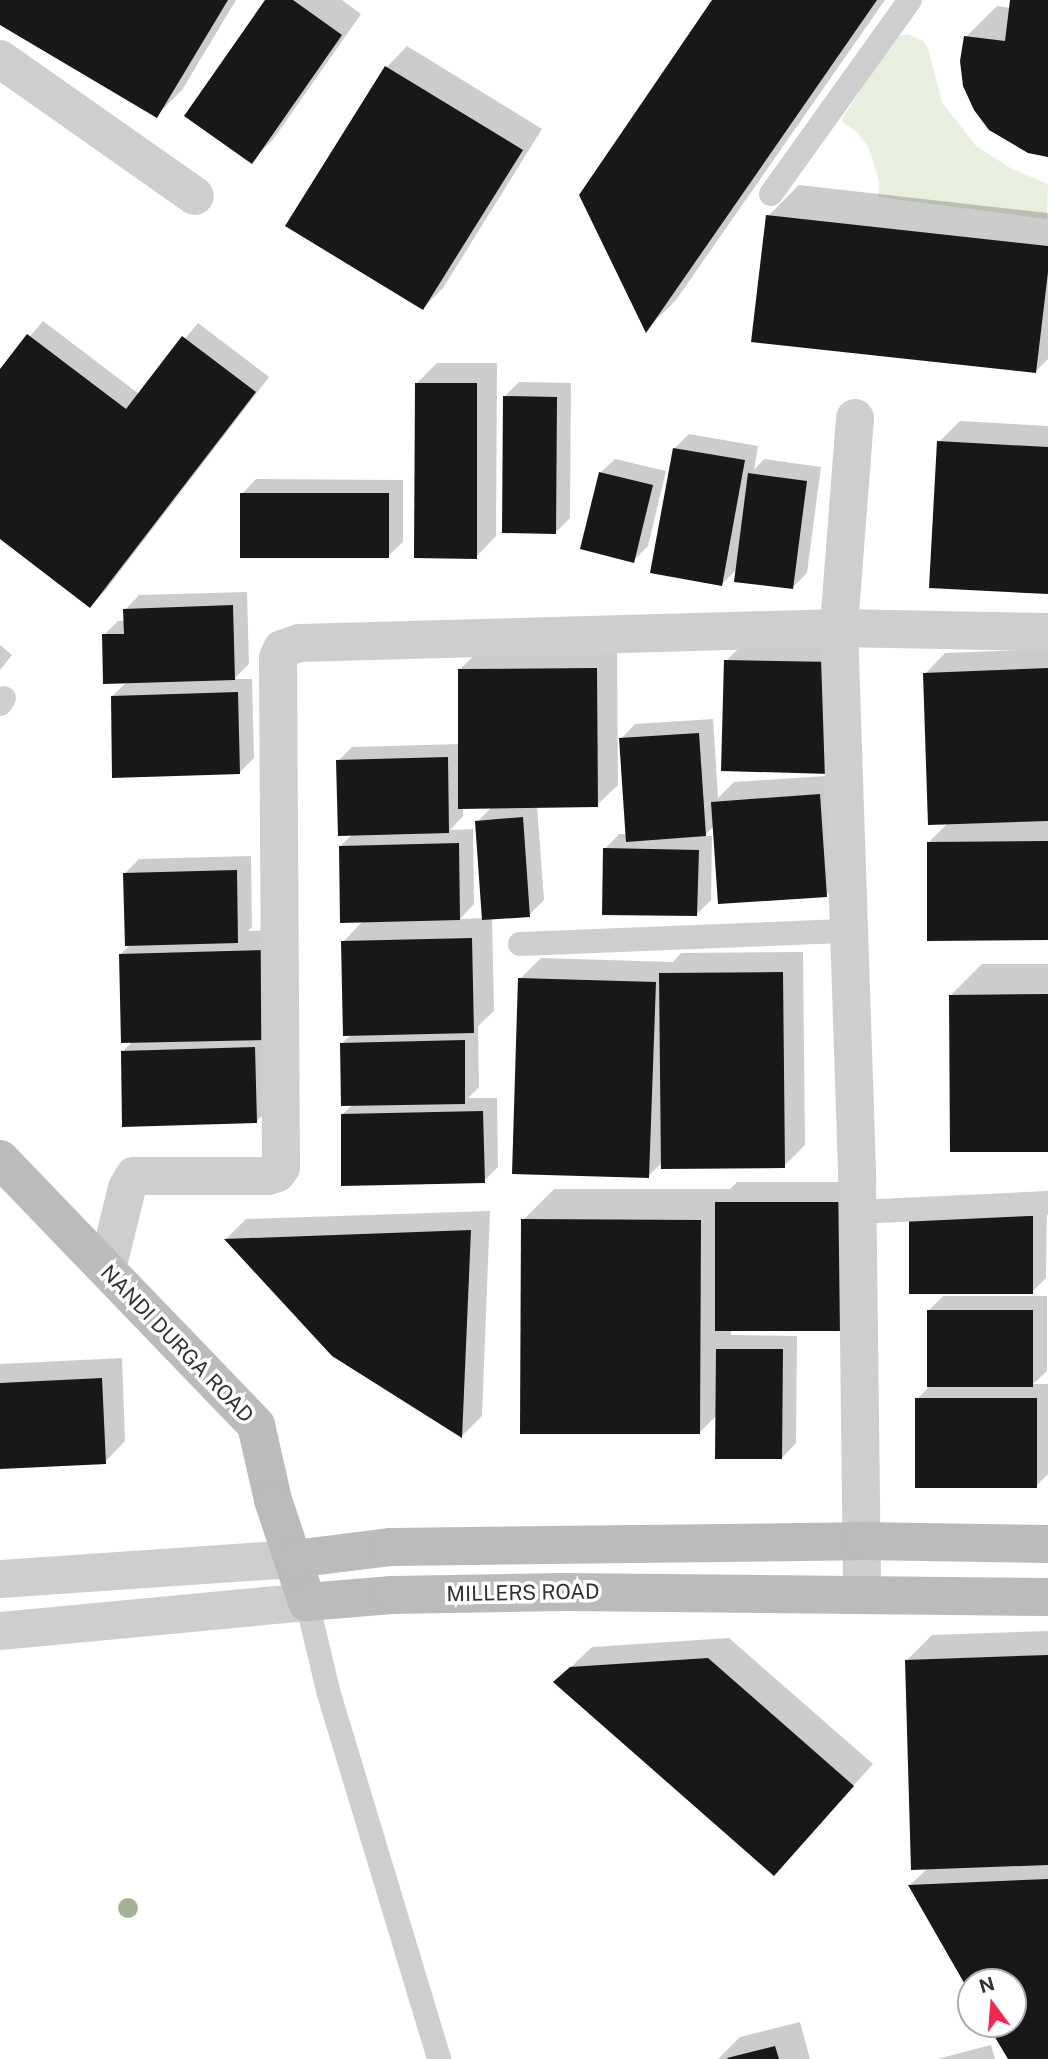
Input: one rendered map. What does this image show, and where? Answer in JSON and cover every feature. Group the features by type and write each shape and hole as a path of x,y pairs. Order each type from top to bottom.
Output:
{"main road":[{"name":"NANDI DURGA ROAD","path":"0,1159 256,1425 273,1500 307,1602"},
{"path":"294,1559 391,1547 859,1541 1048,1544"},
{"name":"MILLERS ROAD","path":"307,1602 392,1595 549,1592 1048,1597"}],"street":[{"path":"0,59 195,196"},
{"path":"855,418 839,628 858,1212 859,1541 862,1595"},
{"path":"107,1269 127,1188 134,1177 268,1177 281,1167 278,658 282,649 299,643 839,628 1048,632"},
{"path":"0,1579 294,1559"},
{"name":"MILLERS ROAD","path":"0,1631 307,1602"}],"lane":[{"path":"771,194 910,0"},
{"path":"520,944 849,930"},
{"path":"858,1212 1048,1203"},
{"path":"307,1602 329,1694 439,2059"}],"green space":[{"path":"908,34 923,41 928,48 942,102 976,146 1012,169 1048,184 1047,219 878,197 879,181 869,148 857,132 841,121 885,49 898,36"}],"building":[{"path":"0,0 228,0 157,118 0,25"},
{"path":"265,0 293,0 342,35 252,164 184,116"},
{"path":"712,0 877,0 646,333 579,195"},
{"path":"1010,0 1048,0 1048,157 1028,153 989,130 974,110 963,86 960,61 964,36 1005,41"},
{"path":"385,66 523,150 423,310 285,226"},
{"path":"766,215 1048,246 1048,272 1036,373 751,342"},
{"path":"27,334 126,409 182,336 256,392 90,608 0,539 0,369"},
{"path":"415,383 477,383 477,559 414,558"},
{"path":"503,396 557,397 556,534 502,533"},
{"path":"937,441 1048,447 1048,594 929,588"},
{"path":"673,448 745,460 722,586 650,573"},
{"path":"599,472 653,485 634,563 580,549"},
{"path":"748,473 807,481 793,589 734,582"},
{"path":"240,493 389,493 389,558 240,558"},
{"path":"233,605 235,680 103,684 102,634 124,634 123,609"},
{"path":"724,660 835,662 831,774 721,771"},
{"path":"597,668 598,807 458,809 458,669"},
{"path":"1048,668 1048,821 928,825 923,673"},
{"path":"238,692 240,774 112,778 111,696"},
{"path":"699,733 706,836 626,842 619,738"},
{"path":"448,757 449,833 338,836 336,760"},
{"path":"820,794 827,897 718,904 711,802"},
{"path":"523,817 530,917 482,920 475,821"},
{"path":"1048,841 1048,940 927,941 927,842"},
{"path":"459,843 460,920 340,923 339,846"},
{"path":"603,848 699,850 697,916 602,915"},
{"path":"237,870 238,943 125,946 123,873"},
{"path":"472,938 474,1033 343,1036 341,941"},
{"path":"265,950 267,1040 121,1043 119,954"},
{"path":"783,972 785,1168 661,1169 659,973"},
{"path":"518,978 656,982 649,1178 512,1174"},
{"path":"1048,994 1048,1152 950,1152 949,995"},
{"path":"465,1040 465,1104 341,1106 340,1043"},
{"path":"255,1047 257,1123 122,1127 121,1051"},
{"path":"483,1111 485,1183 341,1186 341,1114"},
{"path":"715,1202 844,1202 845,1331 715,1331"},
{"path":"1033,1216 1033,1294 909,1294 909,1217"},
{"path":"521,1219 701,1220 700,1434 520,1434"},
{"path":"471,1230 462,1438 332,1356 224,1239"},
{"path":"927,1310 1033,1310 1033,1387 927,1387"},
{"path":"716,1349 783,1349 782,1459 715,1459"},
{"path":"102,1378 106,1464 0,1469 0,1383"},
{"path":"915,1398 1037,1398 1037,1488 915,1488"},
{"path":"1048,1655 1048,1865 911,1870 905,1660"},
{"path":"708,1658 854,1786 774,1876 553,1682 570,1667"},
{"path":"1048,1879 1048,2059 1008,2059 995,2038 1027,2038 1027,1968 957,1968 957,1971 908,1885"},
{"path":"775,2046 779,2059 727,2058"}]}
